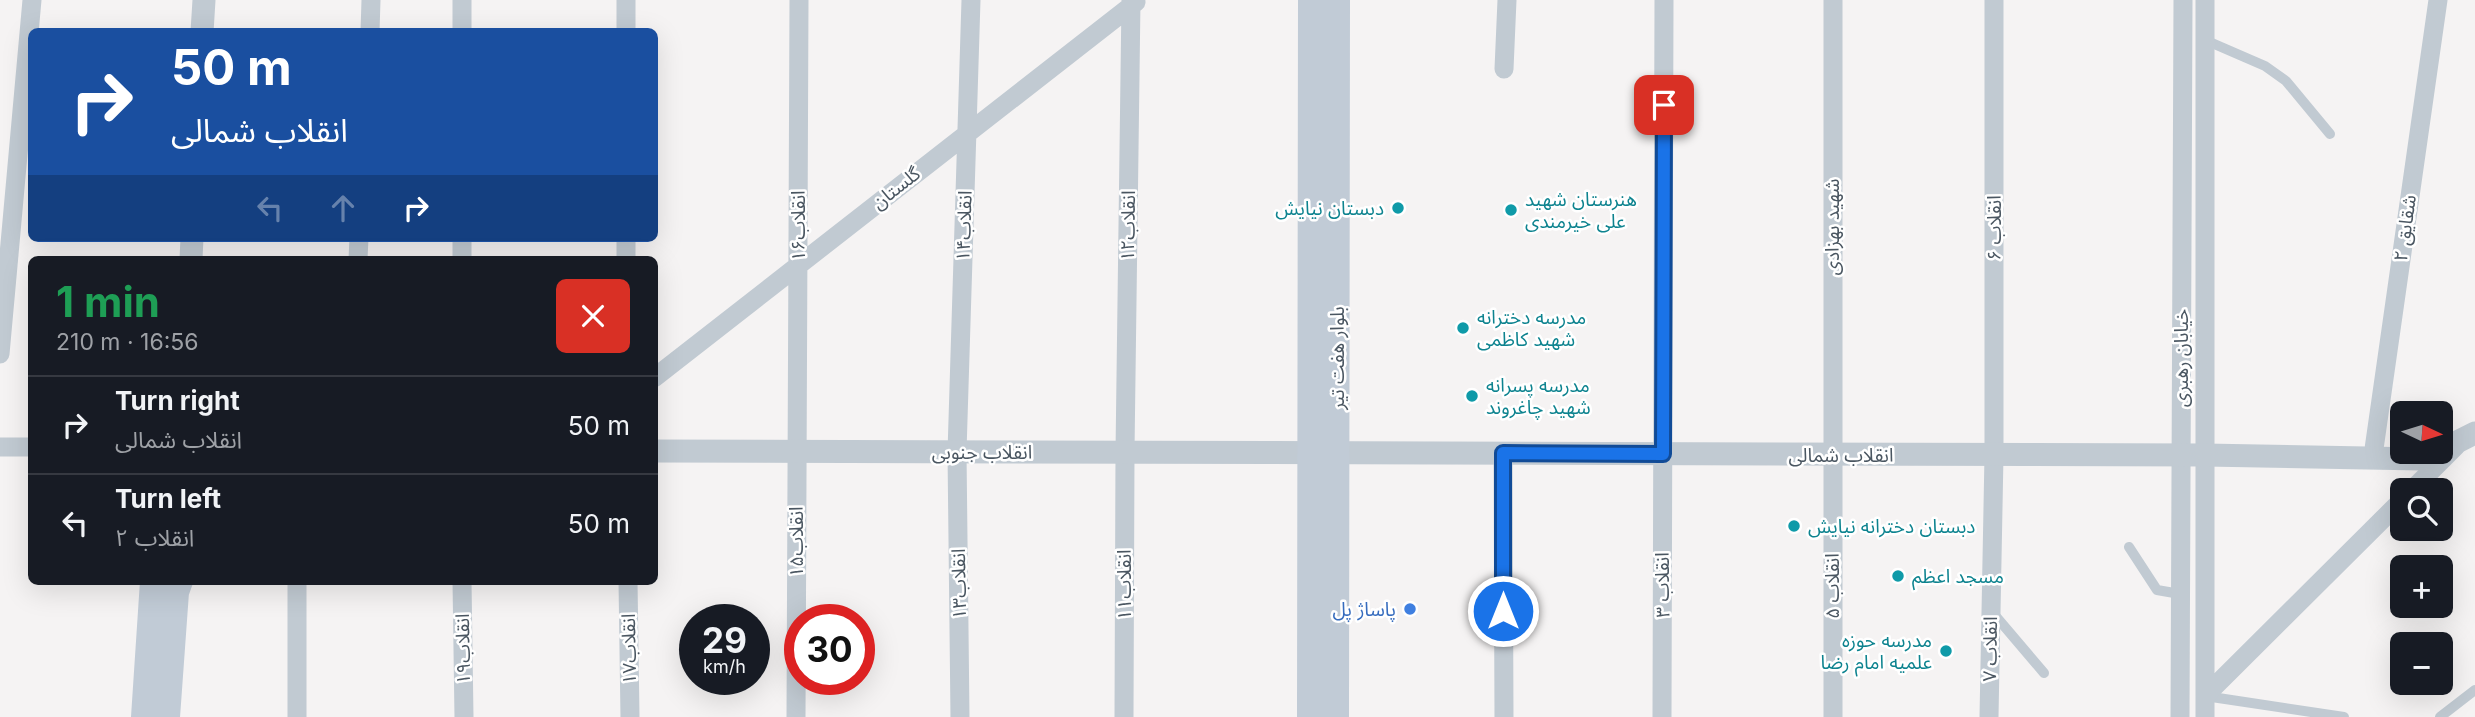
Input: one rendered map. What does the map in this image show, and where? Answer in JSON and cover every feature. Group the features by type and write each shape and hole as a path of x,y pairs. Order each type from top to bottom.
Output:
{"main road":[{"name":"بلوار هفت تیر","path":"1310,717 1311,0"},
{"name":"بلوار هفت تیر","path":"1336,717 1337,0"},
{"path":"144,717 153,585"},
{"path":"167,717 179,585"}],"street":[{"path":"29,28 32,0"},
{"path":"202,28 204,0"},
{"path":"370,28 371,0"},
{"path":"462,0 462,28"},
{"path":"626,0 626,28"},
{"name":"انقلاب۱۶","path":"797,451 799,0"},
{"name":"انقلاب۱۴","path":"957,452 971,0"},
{"path":"1504,69 1507,0"},
{"name":"انقلاب ۳","path":"1662,717 1664,0"},
{"name":"شهید بهزادی","path":"1832,455 1833,0"},
{"name":"انقلاب ۶","path":"1994,0 1994,455"},
{"name":"خیابان رهبری","path":"2179,717 2183,0"},
{"name":"خیابان رهبری","path":"2205,0 2205,717"},
{"name":"شقایق ۲","path":"2373,456 2438,0"},
{"name":"گلستان","path":"658,375 1133,2"},
{"name":"انقلاب۱۲","path":"1125,452 1133,2"},
{"path":"0,354 28,44"},
{"path":"0,447 28,447"},
{"name":"انقلاب جنوبی","path":"658,451 1310,453"},
{"name":"انقلاب۱۵","path":"796,717 797,451"},
{"name":"انقلاب۱۳","path":"957,452 960,717"},
{"name":"انقلاب۱۱","path":"1124,717 1125,452"},
{"name":"انقلاب شمالی","path":"1310,453 2390,457"},
{"path":"1503,453 1504,717"},
{"name":"انقلاب ۵","path":"1832,455 1833,717"},
{"name":"انقلاب ۷","path":"1989,717 1994,455"},
{"path":"2423,478 2436,464"},
{"path":"2205,696 2390,512"},
{"path":"297,585 297,717"},
{"name":"انقلاب۱۹","path":"462,585 464,717"},
{"name":"انقلاب۱۷","path":"628,585 630,717"}],"lane":[{"path":"2205,40 2266,66 2286,81 2330,134"},
{"path":"2129,547 2157,590 2180,594"},
{"path":"1990,610 2044,673"},
{"path":"2440,717 2475,690"},
{"path":"2205,696 2344,717"}],"place":[{"name":"دبستان نیایش","path":"1398,208"},
{"name":"هنرستان شهید علی خیرمندی","path":"1511,210"},
{"name":"مدرسه دخترانه شهید کاظمی","path":"1463,328"},
{"name":"مدرسه پسرانه شهید چاغروند","path":"1472,396"},
{"name":"دبستان دخترانه نیایش","path":"1794,526"},
{"name":"مسجد اعظم","path":"1898,576"},
{"name":"پاساژ پل","path":"1410,609"},
{"name":"مدرسه حوزه علمیه امام رضا","path":"1946,651"}],"route":[{"path":"1503,611 1503,453 1663,454 1664,105"}]}
